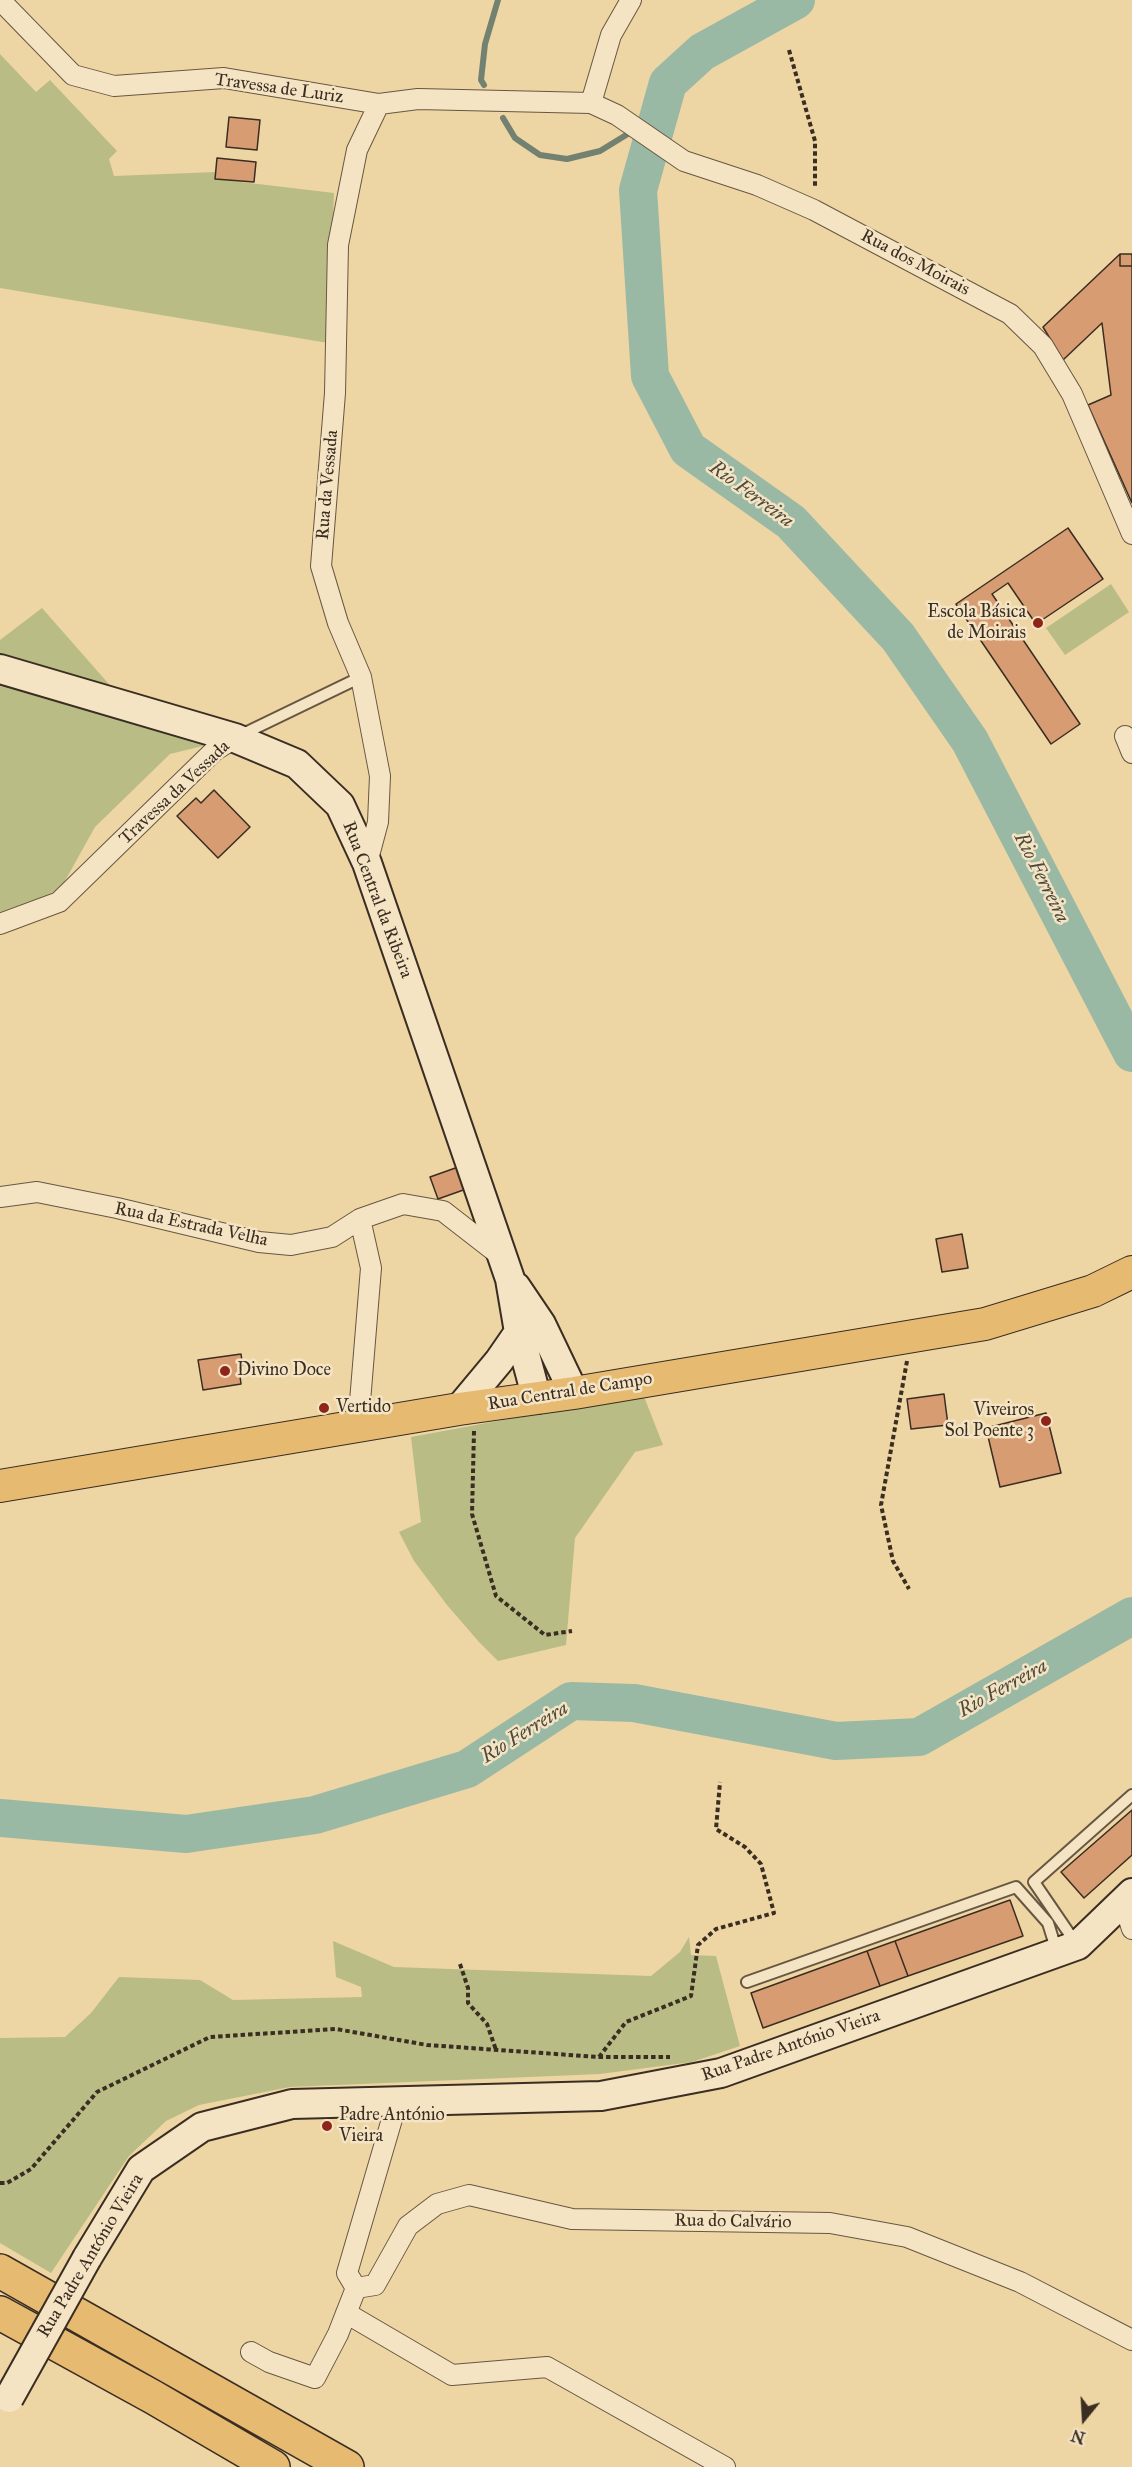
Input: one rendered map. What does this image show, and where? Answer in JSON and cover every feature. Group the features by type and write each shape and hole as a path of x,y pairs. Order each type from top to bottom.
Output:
{"highway":[{"path":"0,2271 347,2467"},
{"path":"0,2313 153,2397 273,2467"}],"main road":[{"name":"Rua Central de Campo","path":"0,1486 985,1324 1093,1291 1132,1272"}],"street":[{"name":"Travessa de Luriz","path":"0,0 73,75 114,86 224,78 379,104 418,99 591,103"},
{"path":"591,103 611,35 631,0"},
{"name":"Rua dos Moirais","path":"591,103 617,115 684,161 757,185 814,210 1010,314 1043,345 1072,394 1132,534"},
{"name":"Rua da Vessada","path":"367,863 378,822 380,776 361,677 338,623 321,566 335,393 339,245 357,150 379,104"},
{"name":"Rua Central da Ribeira","path":"0,669 235,738 297,764 340,805 367,863 507,1268 519,1332 537,1399"},
{"name":"Travessa da Vessada","path":"0,924 59,902 214,752 235,738"},
{"name":"Rua da Estrada Velha","path":"0,1197 37,1192 117,1208 259,1242 291,1245 332,1237 360,1219 403,1204 443,1211 507,1268"},
{"path":"358,1426 371,1268 360,1219"},
{"name":"Rua Central da Ribeira","path":"507,1268 540,1324 574,1393"},
{"path":"467,1408 519,1332"},
{"path":"1128,1897 1132,1929"},
{"name":"Rua Padre António Vieira","path":"4,2405 87,2258 141,2169 202,2127 292,2104 601,2096 722,2073 1068,1949 1128,1897"},
{"path":"251,2352 269,2362 315,2378 338,2334 356,2288 347,2273 397,2102"},
{"name":"Rua do Calvário","path":"356,2288 375,2285 408,2226 437,2204 469,2195 572,2219 830,2223 907,2237 1020,2282 1132,2340"},
{"path":"346,2313 452,2375 547,2367 725,2467"}],"lane":[{"name":"Travessa da Vessada","path":"235,738 361,677"},
{"path":"1068,1949 1034,1882 1132,1795"},
{"path":"747,1982 1016,1887 1068,1949"}],"path":[{"path":"789,50 815,141 814,210"},
{"path":"909,1589 893,1561 881,1505 911,1337"},
{"path":"467,1408 472,1514 496,1596 545,1635 572,1631"},
{"path":"599,2057 626,2022 691,1996 698,1945 716,1929 774,1913 761,1864 745,1847 716,1829 720,1782"},
{"path":"460,1964 468,1988 468,2003 487,2024 496,2050"},
{"path":"0,2183 7,2183 31,2169 97,2092 210,2037 336,2029 428,2045 599,2057 677,2057"}],"green space":[{"path":"0,54 36,92 50,80 117,151 109,159 114,176 216,172 216,179 334,193 328,343 0,288"},
{"path":"1111,584 1129,612 1065,655 1046,628"},
{"path":"42,608 115,691 0,656 0,640"},
{"path":"0,686 207,745 170,754 95,827 61,888 5,916 0,913"},
{"path":"643,1394 663,1445 635,1452 575,1538 566,1645 498,1661 447,1605 414,1561 399,1532 421,1522 411,1437"},
{"path":"689,1937 691,1955 716,1956 740,2046 692,2062 600,2074 290,2087 199,2105 166,2121 129,2156 51,2273 0,2243 0,2038 65,2037 91,2013 119,1977 200,1980 233,2000 362,1997 361,1987 336,1977 333,1941 394,1967 651,1976 680,1952"}],"building":[{"path":"229,117 260,120 257,150 226,147"},
{"path":"217,158 256,162 254,182 215,179"},
{"path":"1120,254 1120,266 1132,266 1132,503 1088,405 1111,395 1102,323 1063,360 1043,327"},
{"path":"1120,254 1132,254 1132,266 1120,266"},
{"path":"1068,528 1103,579 1036,624 1008,583 992,594 1080,724 1051,744 956,604"},
{"path":"214,790 250,827 218,858 177,816 196,798 201,803"},
{"path":"461,1166 469,1188 438,1199 430,1177"},
{"path":"962,1234 968,1268 942,1272 936,1239"},
{"path":"241,1354 243,1368 239,1368 241,1384 203,1390 198,1360"},
{"path":"944,1394 948,1425 911,1429 907,1399"},
{"path":"1046,1413 1061,1473 1000,1487 986,1428"},
{"path":"1132,1810 1132,1855 1084,1898 1061,1872"},
{"path":"1010,1900 1023,1936 908,1976 895,1941"},
{"path":"895,1941 908,1976 880,1986 867,1951"},
{"path":"867,1951 880,1986 763,2028 751,1993"}],"waterway":[{"path":"484,85 481,80 485,44 498,0"},
{"name":"Rio Ferreira","path":"796,0 702,52 668,83 638,190 650,376 688,449 791,522 898,637 970,741 1132,1053"},
{"path":"503,118 515,138 540,155 567,159 600,151 631,132 668,83"},
{"name":"Rio Ferreira","path":"0,1818 186,1834 315,1815 467,1769 571,1701 634,1703 836,1741 919,1737 1132,1616"}],"place":[{"name":"Escola Básica de Moirais","path":"1038,623"},
{"name":"Divino Doce","path":"225,1371"},
{"name":"Vertido","path":"324,1408"},
{"name":"Viveiros Sol Poente 3","path":"1046,1421"},
{"name":"Padre António Vieira","path":"327,2126"}]}
